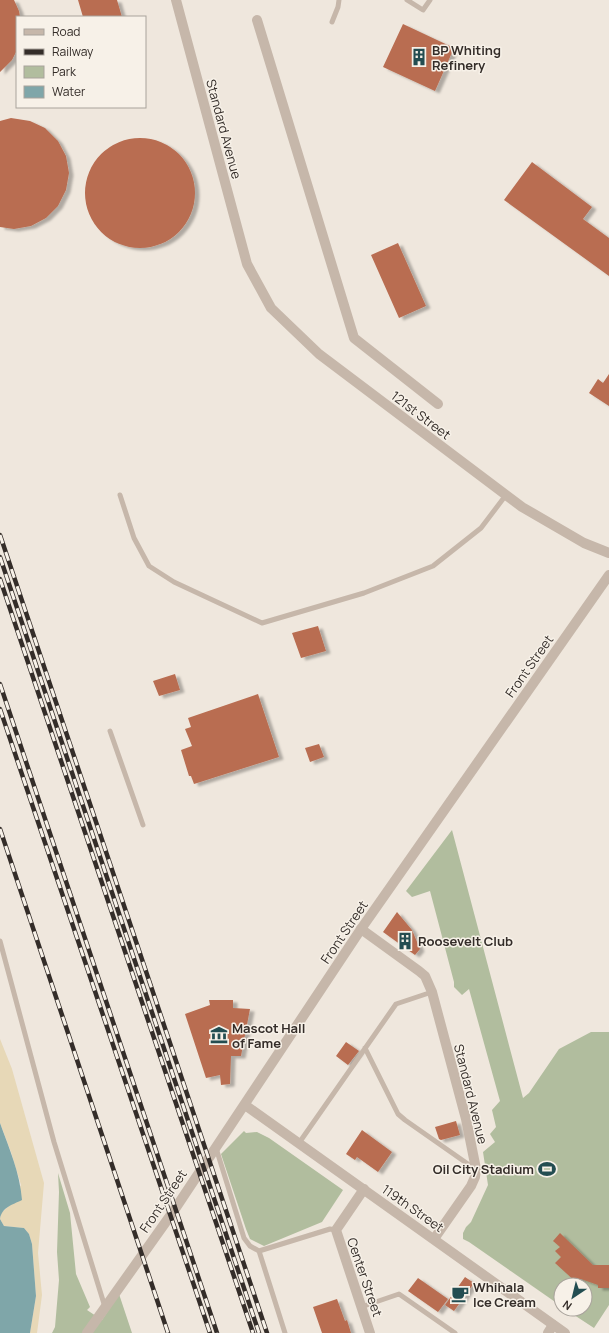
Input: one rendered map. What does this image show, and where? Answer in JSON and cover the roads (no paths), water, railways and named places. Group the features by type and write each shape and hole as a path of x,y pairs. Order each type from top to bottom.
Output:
{"street":[{"name":"Standard Avenue","path":"176,0 247,264"},
{"path":"256,20 354,338 438,404"},
{"name":"121st Street","path":"247,264 271,308 319,354 522,507 584,543 609,553"},
{"name":"Front Street","path":"87,1333 176,1209 361,929 609,576"},
{"name":"Standard Avenue","path":"361,929 425,976 432,992 466,1121 476,1170"},
{"name":"119th Street","path":"245,1105 434,1239 550,1329 565,1333"},
{"path":"434,1239 471,1186 476,1170"},
{"name":"Center Street","path":"364,1189 336,1230 370,1333"}],"lane":[{"path":"332,22 339,0"},
{"path":"407,0 423,10 430,0"},
{"path":"120,495 134,538 150,566 174,582 262,623 364,593 433,566 481,528 506,495"},
{"path":"110,731 143,825"},
{"path":"0,941 54,1142 105,1307"},
{"path":"299,1143 396,1004 432,992"},
{"path":"365,1048 398,1114 476,1170"},
{"path":"216,1148 244,1238 250,1246 259,1251 285,1333"},
{"path":"259,1251 330,1229 336,1230"},
{"path":"361,1307 400,1294 455,1333"}],"water":[{"path":"0,1123 17,1170 22,1200 5,1209 0,1219"},
{"path":"0,1219 4,1226 24,1228 29,1234 32,1244 36,1296 30,1333 0,1333"}],"railway":[{"path":"0,535 267,1333"},
{"path":"0,557 259,1333"},
{"path":"0,579 253,1333"},
{"path":"0,684 217,1333"},
{"path":"0,709 210,1333"},
{"path":"0,829 168,1333"}],"place":[{"name":"BP Whiting Refinery","path":"419,57"},
{"name":"Roosevelt Club","path":"405,941"},
{"name":"Mascot Hall of Fame","path":"219,1035"},
{"name":"Oil City Stadium","path":"547,1169"},
{"name":"Whihala Ice Cream","path":"460,1294"}]}
